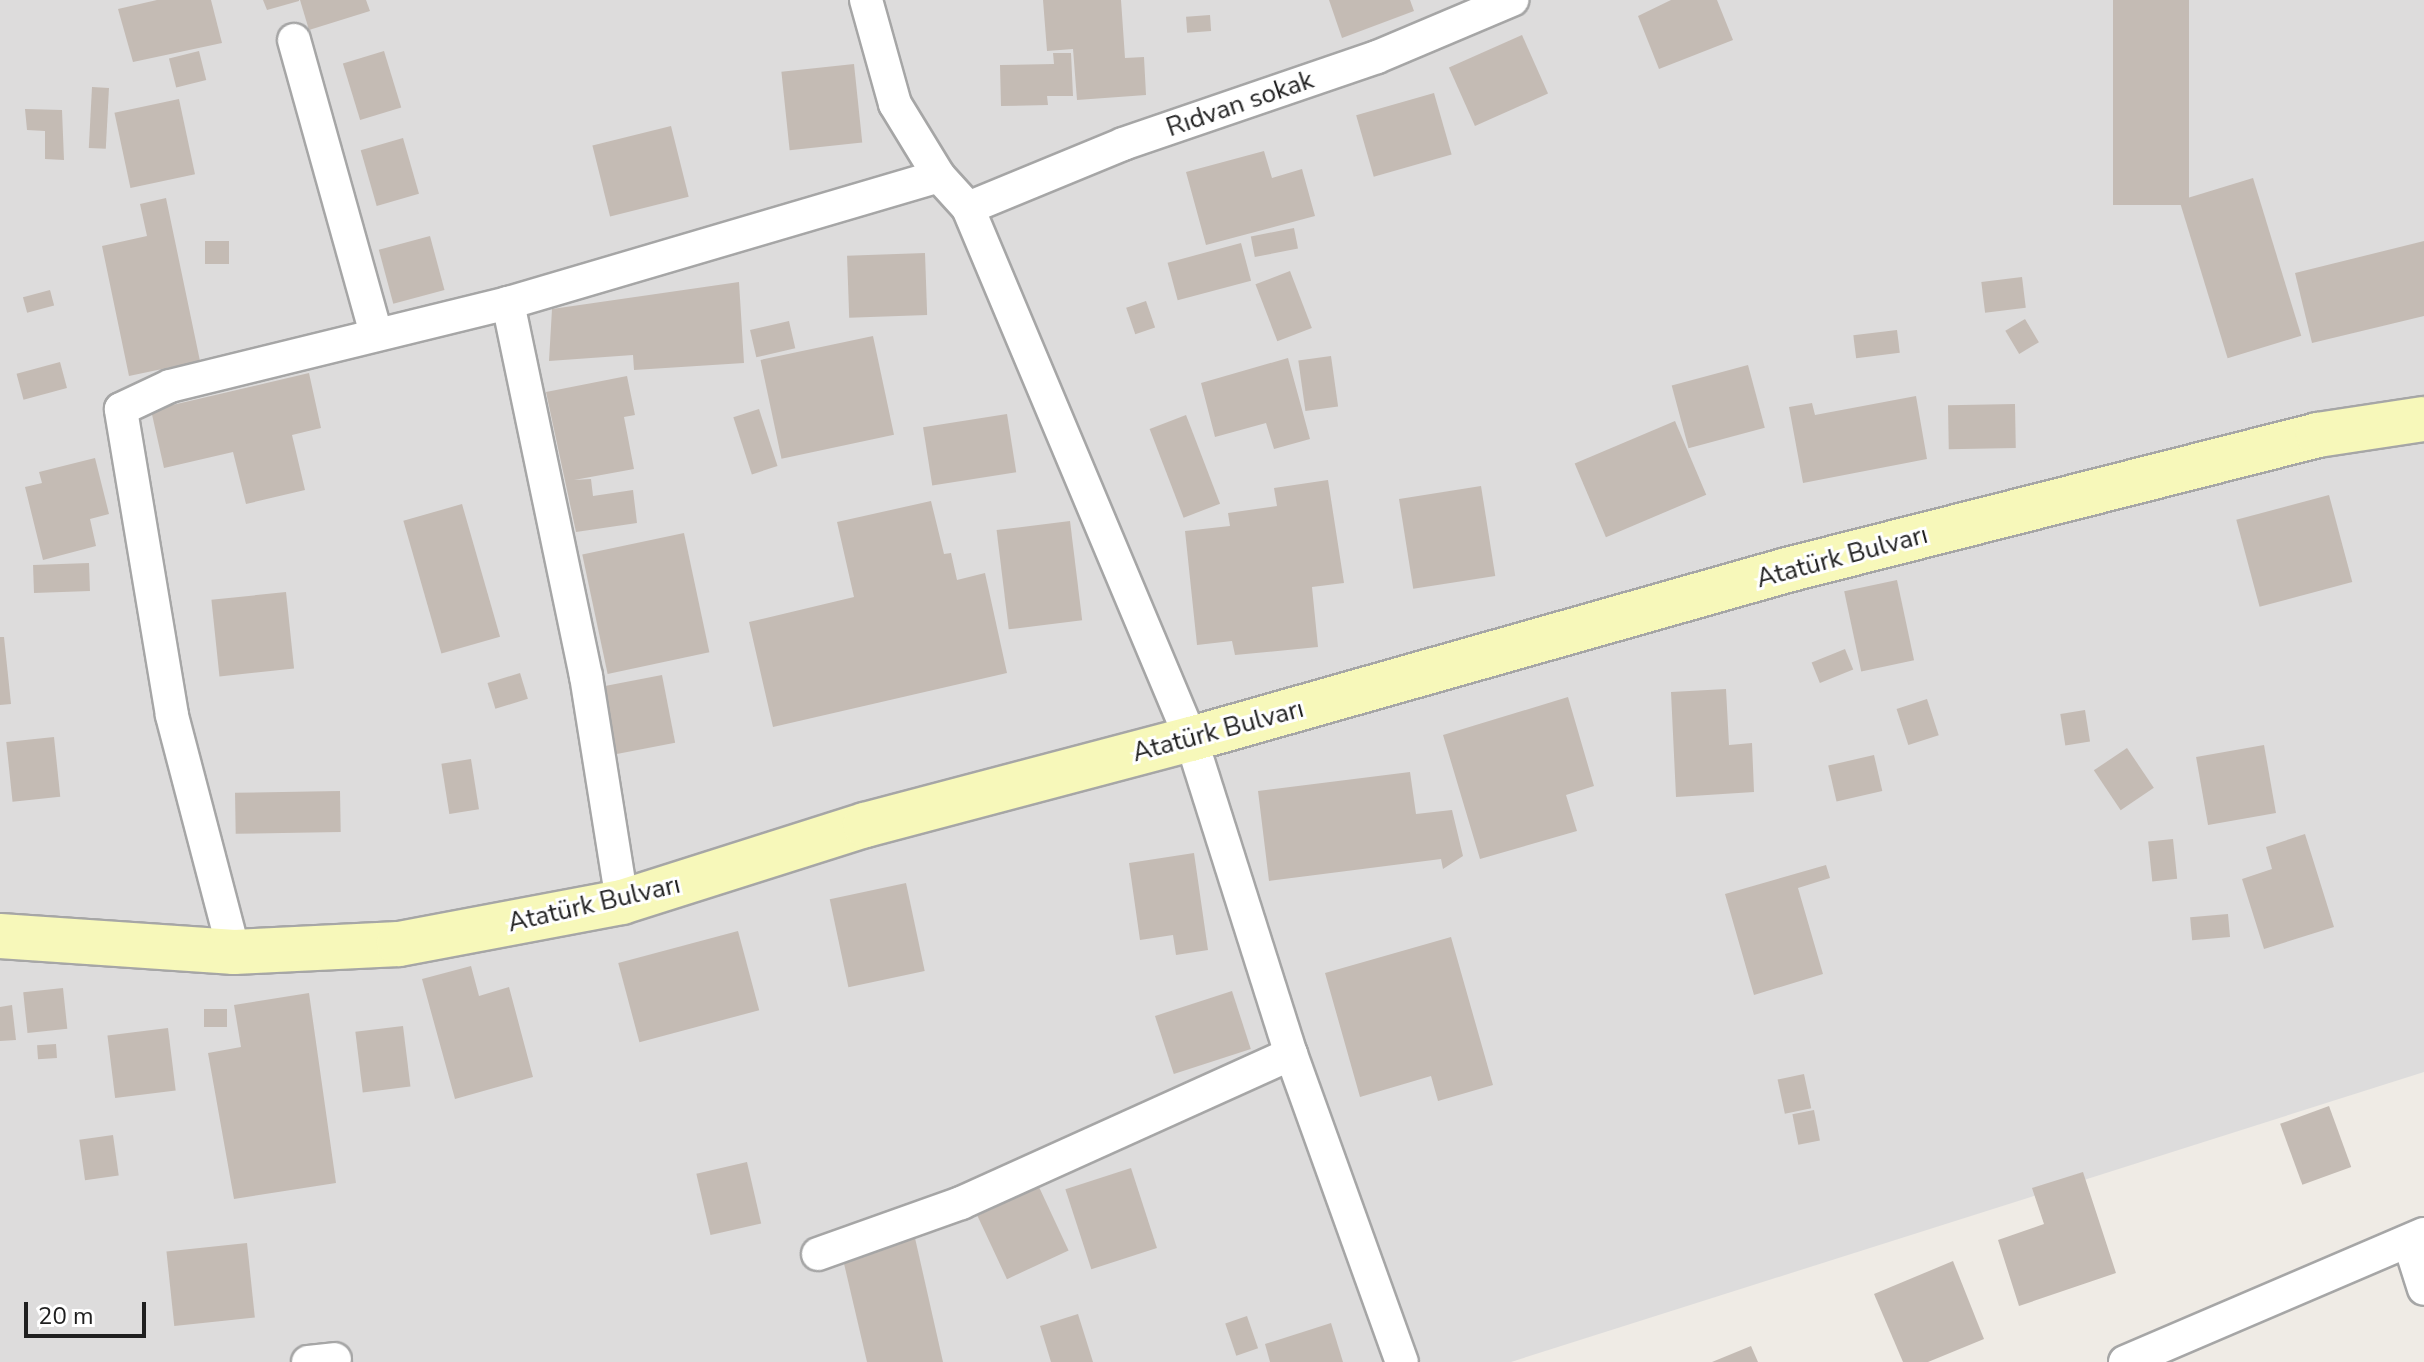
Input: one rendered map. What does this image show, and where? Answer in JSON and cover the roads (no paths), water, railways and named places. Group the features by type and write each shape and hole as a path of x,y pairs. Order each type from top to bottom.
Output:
{"main road":[{"name":"Atatürk Bulvarı","path":"0,936 234,952 399,944 622,902 865,825 1191,739 1787,570 2318,435 2424,419"}],"street":[{"path":"866,0 895,104 939,176 968,208 1191,739 1291,1054 1402,1362"},
{"name":"Rıdvan sokak","path":"968,208 1123,144 1377,57 1512,0"},
{"path":"294,40 376,334"},
{"path":"234,952 172,715 121,409 170,386 508,303 939,176"},
{"path":"508,303 586,676 622,902"},
{"path":"818,1254 961,1203 1291,1054"},
{"path":"2125,1362 2416,1238 2424,1289"}]}
